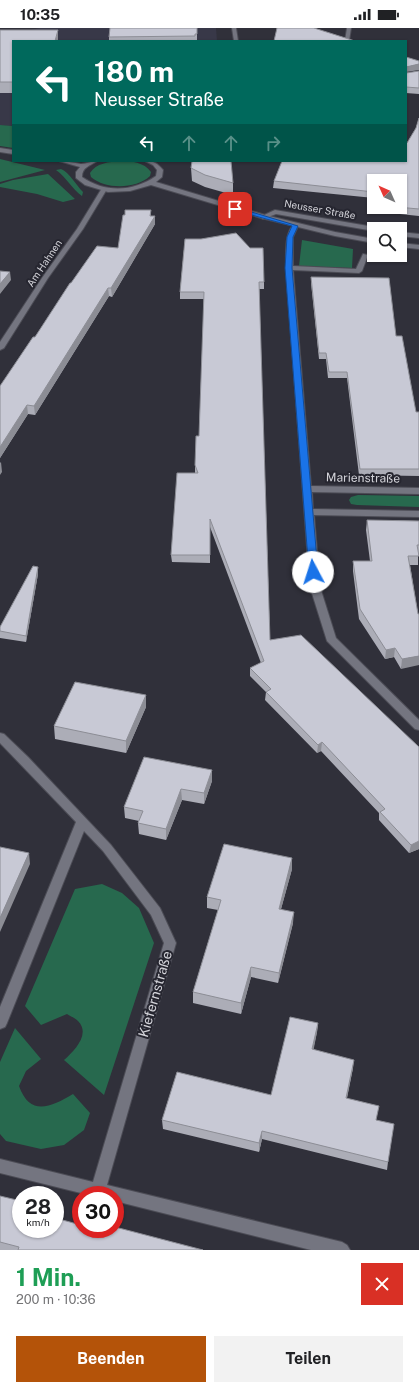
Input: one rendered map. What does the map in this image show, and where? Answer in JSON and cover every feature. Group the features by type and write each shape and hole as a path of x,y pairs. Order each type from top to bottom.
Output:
{"street":[{"path":"234,28 236,40"},
{"path":"347,40 349,28"},
{"path":"0,150 12,152"},
{"path":"66,162 84,166"},
{"path":"92,162 84,166 79,172 79,178 86,184 104,189 127,190 152,183 159,177 160,170 155,164 150,162"},
{"name":"Neusser Straße","path":"152,183 263,218 295,226 367,240"},
{"name":"Am Hahnen","path":"0,348 45,278 80,229 104,189"},
{"name":"Neusser Straße","path":"263,218 275,212 299,214 367,228"},
{"path":"295,226 290,237 289,268 314,586 331,639 419,726"},
{"path":"407,235 419,236"},
{"path":"407,246 419,247"},
{"path":"289,268 359,271 365,255"},
{"name":"Marienstraße","path":"307,489 419,491"},
{"path":"308,512 419,514"},
{"name":"Kiefernstraße","path":"0,737 107,848 156,912 170,944 99,1186"},
{"path":"0,1023 82,821"},
{"path":"0,1166 82,1186"},
{"path":"124,1196 342,1250"}],"shaded area":[{"path":"39,28 216,28 217,40 12,40 12,126 0,125 0,36 9,36"}],"green space":[{"path":"0,125 12,126 12,148 0,146"},
{"path":"0,159 45,170 0,182"},
{"path":"133,162 141,164 151,172 150,176 137,183 121,186 105,184 91,177 90,173 96,167 107,163"},
{"path":"61,169 70,176 83,192 82,196 56,170"},
{"path":"48,174 75,199 63,202 37,194 0,187 0,184 13,180"},
{"path":"302,240 353,249 352,268 299,266"},
{"path":"358,495 419,496 419,507 351,504 349,500 351,497"},
{"path":"102,884 122,893 139,908 154,943 104,1095 64,1060 80,1042 82,1037 82,1026 78,1021 67,1014 41,1025 25,1006 75,889"},
{"path":"15,1028 41,1059 26,1071 19,1086 29,1102 35,1106 49,1105 57,1103 73,1094 90,1113 84,1130 64,1145 41,1149 6,1141 0,1134 0,1062"}],"building":[{"path":"110,28 197,28 197,34 195,34 195,36 109,37"},
{"path":"277,28 314,28 352,40 274,40"},
{"path":"0,30 58,30 55,40 12,40 12,82 0,82"},
{"path":"407,57 419,61 419,64 407,67"},
{"path":"419,71 419,88 407,87 407,73"},
{"path":"419,118 419,209 407,208 407,174 367,174 367,191 274,181 282,162 407,162 407,143 416,128"},
{"path":"192,162 231,162 233,183 205,175 191,168"},
{"path":"125,210 151,210 150,216 155,216 111,288 108,288 34,406 27,405 0,447 0,386 97,246 118,248"},
{"path":"236,233 250,248 263,248 264,282 259,282 270,640 301,635 419,747 419,841 411,845 380,812 385,809 322,742 318,745 266,692 271,689 250,668 264,661 210,519 210,555 171,555 177,473 198,473 195,465 196,436 199,436 204,292 180,292 185,239 201,239"},
{"path":"0,271 10,272 0,284"},
{"path":"311,277 389,278 396,336 402,336 416,412 419,412 419,469 360,469 347,372 329,372 326,353 319,353"},
{"path":"367,520 419,521 419,545 417,545 419,556 408,556 419,614 419,656 402,659 395,648 386,650 360,609 353,561 372,561"},
{"path":"33,566 38,567 26,636 0,631 0,627"},
{"path":"75,682 146,695 126,741 54,726"},
{"path":"144,757 212,770 204,793 181,789 166,829 138,823 143,811 124,807"},
{"path":"224,844 292,858 279,909 294,912 279,973 251,967 241,1003 193,992 221,900 207,897"},
{"path":"0,847 29,853 0,918"},
{"path":"290,1017 318,1023 312,1049 354,1060 346,1098 379,1106 376,1120 394,1124 388,1162 262,1131 259,1143 162,1120 177,1072 271,1095"},
{"path":"0,1196 12,1199 12,1238 64,1238 64,1220 72,1223 72,1238 124,1238 124,1229 203,1250 18,1250 19,1247 0,1242"}],"route":[{"path":"235,209 295,226 290,237 289,268 313,572"}]}
